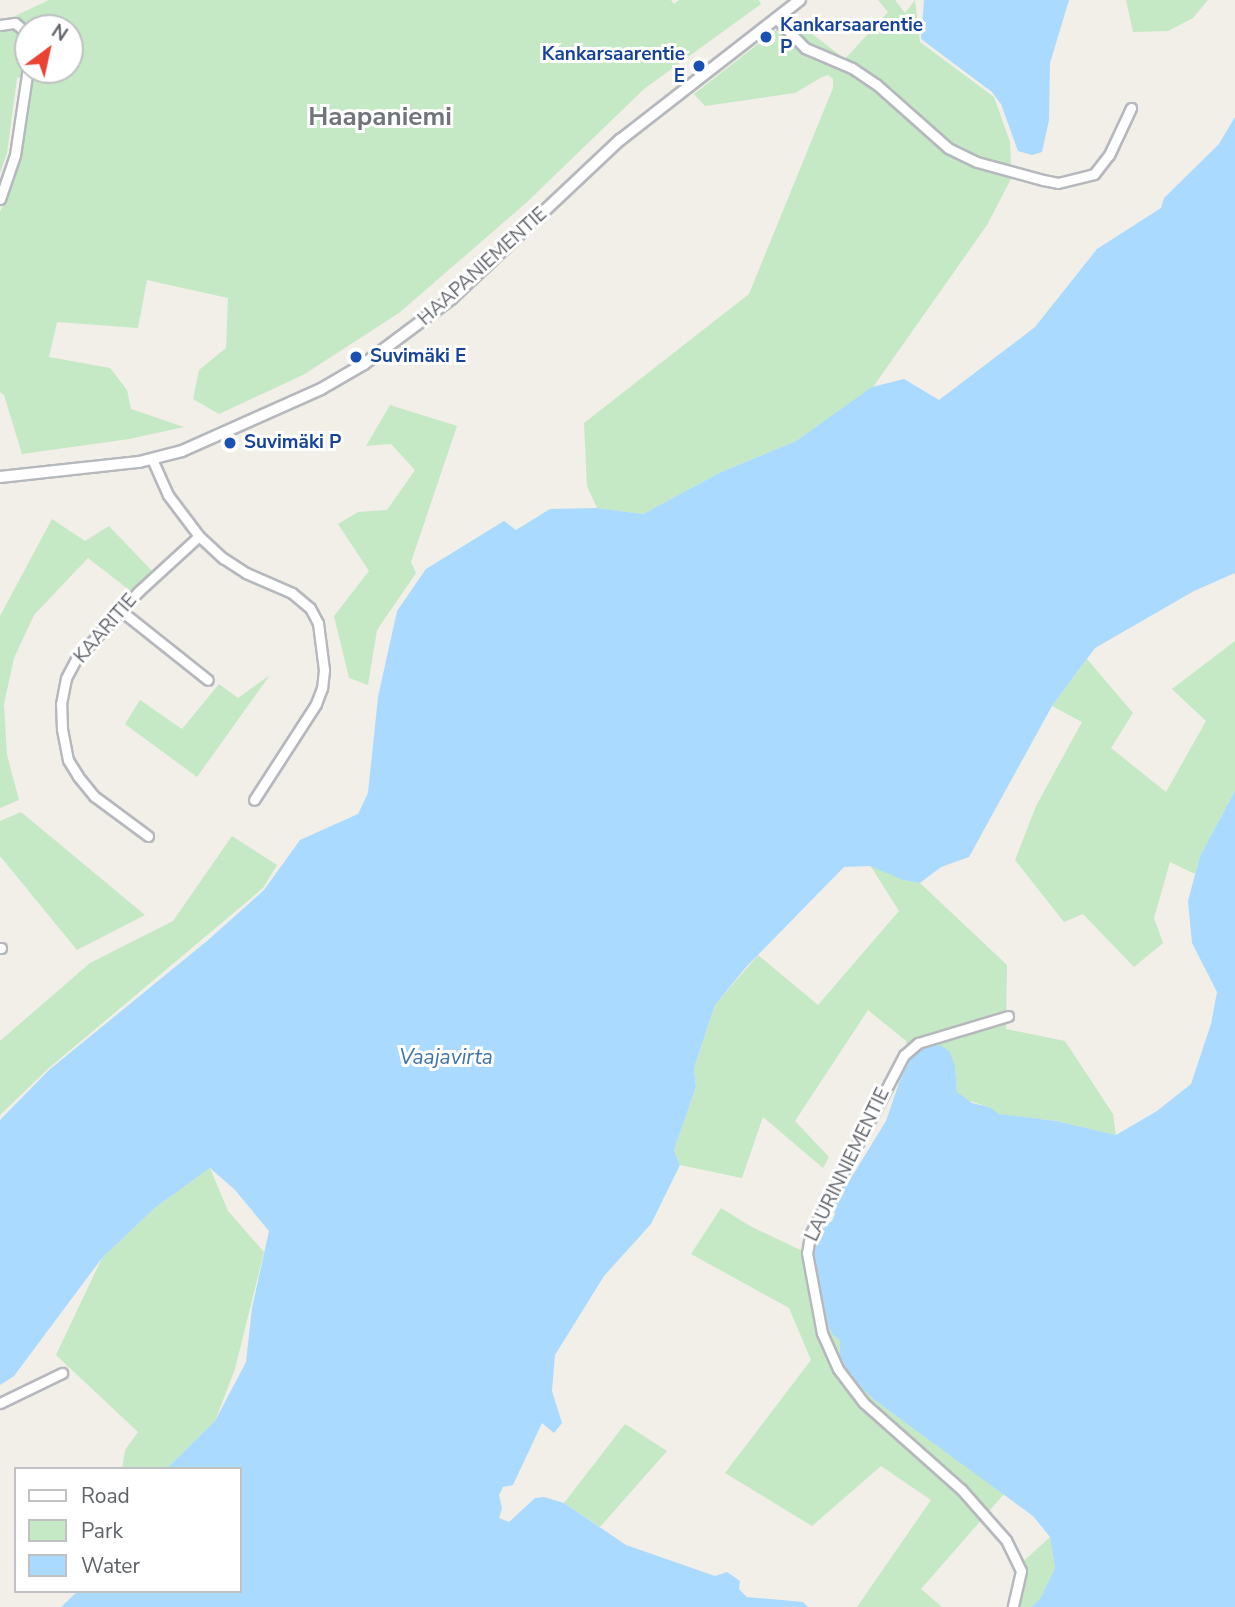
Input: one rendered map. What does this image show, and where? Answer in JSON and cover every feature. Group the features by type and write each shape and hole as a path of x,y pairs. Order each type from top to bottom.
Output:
{"street":[{"name":"HAAPANIEMENTIE","path":"0,477 152,459 182,451 321,389 411,332 516,240 620,140 800,0"},
{"path":"776,18 805,48 852,68 876,84 948,148 976,162 1043,180 1058,183 1074,181 1100,169 1131,108"},
{"path":"0,199 15,155 26,84"},
{"path":"152,459 168,495 199,536 223,558 246,573 292,593 310,608 318,623 324,670 322,688 316,704 254,800"},
{"name":"KAARITIE","path":"149,836 94,796 68,760 62,729 66,678 76,659 120,610 199,536"},
{"path":"120,610 208,680"},
{"name":"LAURINNIEMENTIE","path":"1009,1016 918,1043 904,1055 810,1236 807,1253 822,1334 838,1369 864,1403 961,1489 1006,1540 1021,1571 1013,1607"},
{"path":"0,1403 62,1373"}],"green space":[{"path":"49,0 671,0 674,4 679,0 759,0 761,4 644,89 526,203 399,313 303,375 219,414 193,399 199,370 226,348 228,298 147,280 138,328 57,322 49,357 110,368 127,390 131,409 184,427 129,439 22,454 4,395 0,392 0,212 21,159 32,84 84,84 84,14 19,14"},
{"path":"878,0 895,0 905,13 915,0 920,42 994,97 1010,142 1011,167 977,157 930,129 911,105 846,60 848,71 875,89 945,150 1012,177 987,225 873,387 796,441 721,472 643,514 597,508 587,486 584,423 749,294 833,88 833,79 828,75 822,77 795,93 705,106 694,94 791,18 845,59 888,12"},
{"path":"1126,0 1208,0 1193,18 1168,31 1133,32"},
{"path":"14,16 14,84 16,84 7,153 0,173 0,23"},
{"path":"390,405 457,426 411,562 416,573 377,630 368,685 349,678 334,616 369,571 338,524 358,512 387,510 415,470 391,444 366,446"},
{"path":"52,519 85,541 109,526 153,572 132,592 88,558 34,615 14,658 4,704 7,755 19,800 0,808 0,616"},
{"path":"1235,641 1235,791 1200,856 1195,874 1170,862 1154,918 1163,943 1134,967 1083,914 1064,922 1015,860 1036,806 1082,722 1052,706 1087,659 1133,713 1111,748 1166,792 1206,721 1172,689"},
{"path":"270,675 197,777 125,724 140,700 182,729 219,684 238,698"},
{"path":"21,812 145,915 77,950 0,856 0,821"},
{"path":"232,836 277,865 263,888 49,1068 0,1115 0,1041 90,963 173,921"},
{"path":"870,865 903,880 920,883 1007,965 1006,1029 1065,1041 1113,1114 1116,1135 1056,1121 998,1114 989,1107 963,1099 957,1092 955,1066 926,1046 912,1057 906,1041 868,1010 795,1121 829,1157 823,1168 763,1117 742,1178 680,1165 674,1150 696,1087 694,1068 715,1005 758,955 818,1005 899,911"},
{"path":"210,1168 228,1211 264,1252 235,1369 215,1421 168,1467 122,1467 125,1450 138,1432 56,1355 102,1258 156,1207"},
{"path":"721,1208 750,1226 813,1256 827,1323 840,1339 873,1399 1004,1494 921,1589 942,1607 857,1607 931,1500 881,1466 812,1526 725,1473 811,1360 789,1308 691,1254"},
{"path":"625,1424 667,1451 600,1527 564,1503"},
{"path":"1050,1537 1055,1568 1040,1599 1031,1607 1008,1607 1013,1594 1016,1568"}],"water":[{"path":"924,0 1069,0 1050,63 1049,120 1042,152 1032,155 1018,151 1001,104 992,92 921,39"},
{"name":"Vaajavirta","path":"1235,117 1235,573 1194,591 1095,648 1052,706 969,857 941,867 920,883 903,880 870,866 844,867 747,966 715,1005 694,1068 696,1087 674,1150 680,1165 651,1224 604,1276 555,1355 552,1391 562,1423 554,1433 542,1423 513,1485 503,1487 499,1495 502,1508 499,1518 509,1522 535,1498 544,1497 564,1503 626,1545 715,1576 727,1572 740,1581 739,1589 747,1597 803,1602 808,1607 61,1607 76,1593 242,1593 242,1467 168,1467 215,1421 246,1362 252,1308 269,1231 235,1190 210,1168 156,1207 102,1258 14,1376 0,1385 0,1120 49,1070 207,941 264,890 300,840 358,814 368,793 378,697 397,611 426,569 504,521 516,530 550,509 597,508 643,514 721,472 796,441 872,387 904,379 939,400 1035,327 1097,249 1161,208 1164,198 1219,144"},
{"path":"1235,791 1235,1607 1031,1607 1040,1599 1055,1568 1050,1537 1033,1516 873,1399 840,1364 840,1340 833,1335 827,1323 813,1256 816,1234 832,1221 835,1214 832,1207 838,1198 835,1193 851,1178 886,1121 901,1077 912,1057 926,1046 940,1045 949,1051 955,1066 957,1092 972,1103 989,1107 999,1114 1056,1121 1116,1135 1157,1111 1191,1084 1211,1024 1217,992 1192,943 1188,901 1200,856"}],"place":[{"name":"Kankarsaarentie P","path":"766,37"},
{"name":"Kankarsaarentie E","path":"699,66"},
{"name":"Suvimäki E","path":"356,357"},
{"name":"Suvimäki P","path":"230,443"}],"district":[{"name":"Haapaniemi","path":"380,117"}]}
